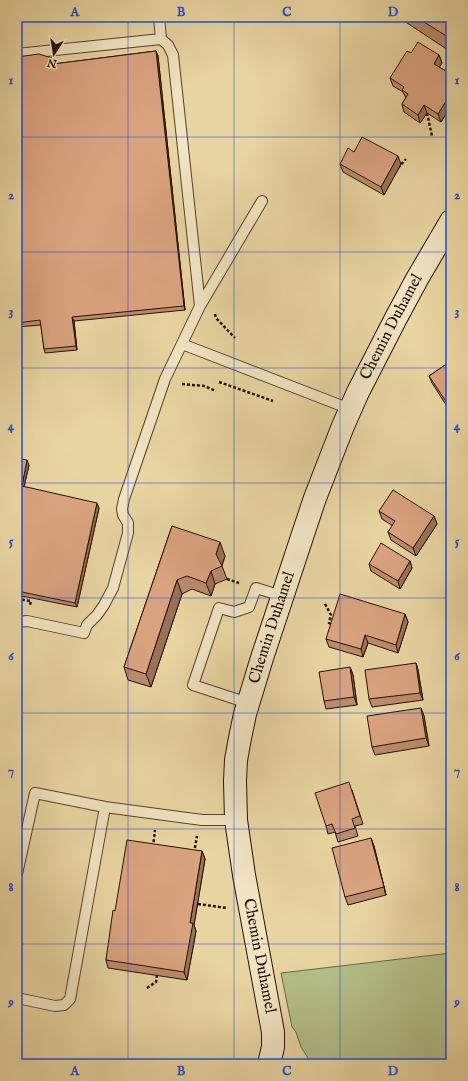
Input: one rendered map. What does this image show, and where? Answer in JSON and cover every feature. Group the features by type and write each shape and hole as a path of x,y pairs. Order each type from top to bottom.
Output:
{"street":[{"name":"Chemin Duhamel","path":"269,1064 273,1047 272,1032 250,912 236,820 236,760 240,738 248,703 282,596 315,498 350,409 404,304 451,221"}],"lane":[{"path":"159,17 161,39"},
{"path":"17,54 161,39 168,44 173,55 200,306"},
{"path":"17,622 27,621 84,633 87,625 104,605 113,588 128,533 128,523 123,515 122,509 124,499 165,379 200,306 262,200"},
{"path":"182,344 350,409"},
{"path":"248,703 193,685 219,608 234,612 249,608 256,588 282,596"},
{"path":"17,874 21,836 35,793 105,807 202,820 236,820"},
{"path":"17,998 55,1006 64,1005 70,999 105,807"}],"path":[{"path":"427,113 432,136"},
{"path":"397,171 406,159"},
{"path":"228,330 235,338"},
{"path":"219,382 273,401"},
{"path":"181,384 204,386 216,391"},
{"path":"17,598 31,601"},
{"path":"325,604 331,615 330,623 335,627"},
{"path":"152,851 156,828"},
{"path":"193,857 197,835"},
{"path":"198,904 250,912"},
{"path":"147,988 156,982 157,975"}],"green space":[{"path":"451,953 451,1064 308,1064 308,1058 301,1047 296,1032 292,1027 281,973"}],"building":[{"path":"416,17 451,17 451,39"},
{"path":"418,42 439,55 434,64 451,74 451,93 438,114 424,105 418,115 402,104 408,94 402,90 404,87 390,78 407,51 411,53"},
{"path":"156,51 184,306 72,317 76,346 44,349 40,320 17,323 17,57 39,54 52,58 53,64"},
{"path":"362,137 398,156 381,187 340,164 348,148 354,152"},
{"path":"451,361 451,400 447,403 429,376"},
{"path":"17,458 27,460 22,486 97,503 75,603 17,591"},
{"path":"393,490 434,516 413,548 388,532 395,521 379,511"},
{"path":"172,526 220,542 216,554 222,566 211,571 206,583 187,576 177,580 146,674 124,667"},
{"path":"381,543 410,561 398,581 369,564"},
{"path":"340,594 405,614 396,645 365,635 361,649 326,639"},
{"path":"416,663 420,693 369,699 365,670"},
{"path":"350,667 354,697 324,701 319,672"},
{"path":"421,708 426,738 372,747 367,716"},
{"path":"349,782 360,816 352,819 355,828 336,834 332,824 326,826 315,793"},
{"path":"371,838 384,887 345,897 332,848"},
{"path":"127,840 202,851 190,923 193,923 184,972 106,960 113,910 115,911"}]}
